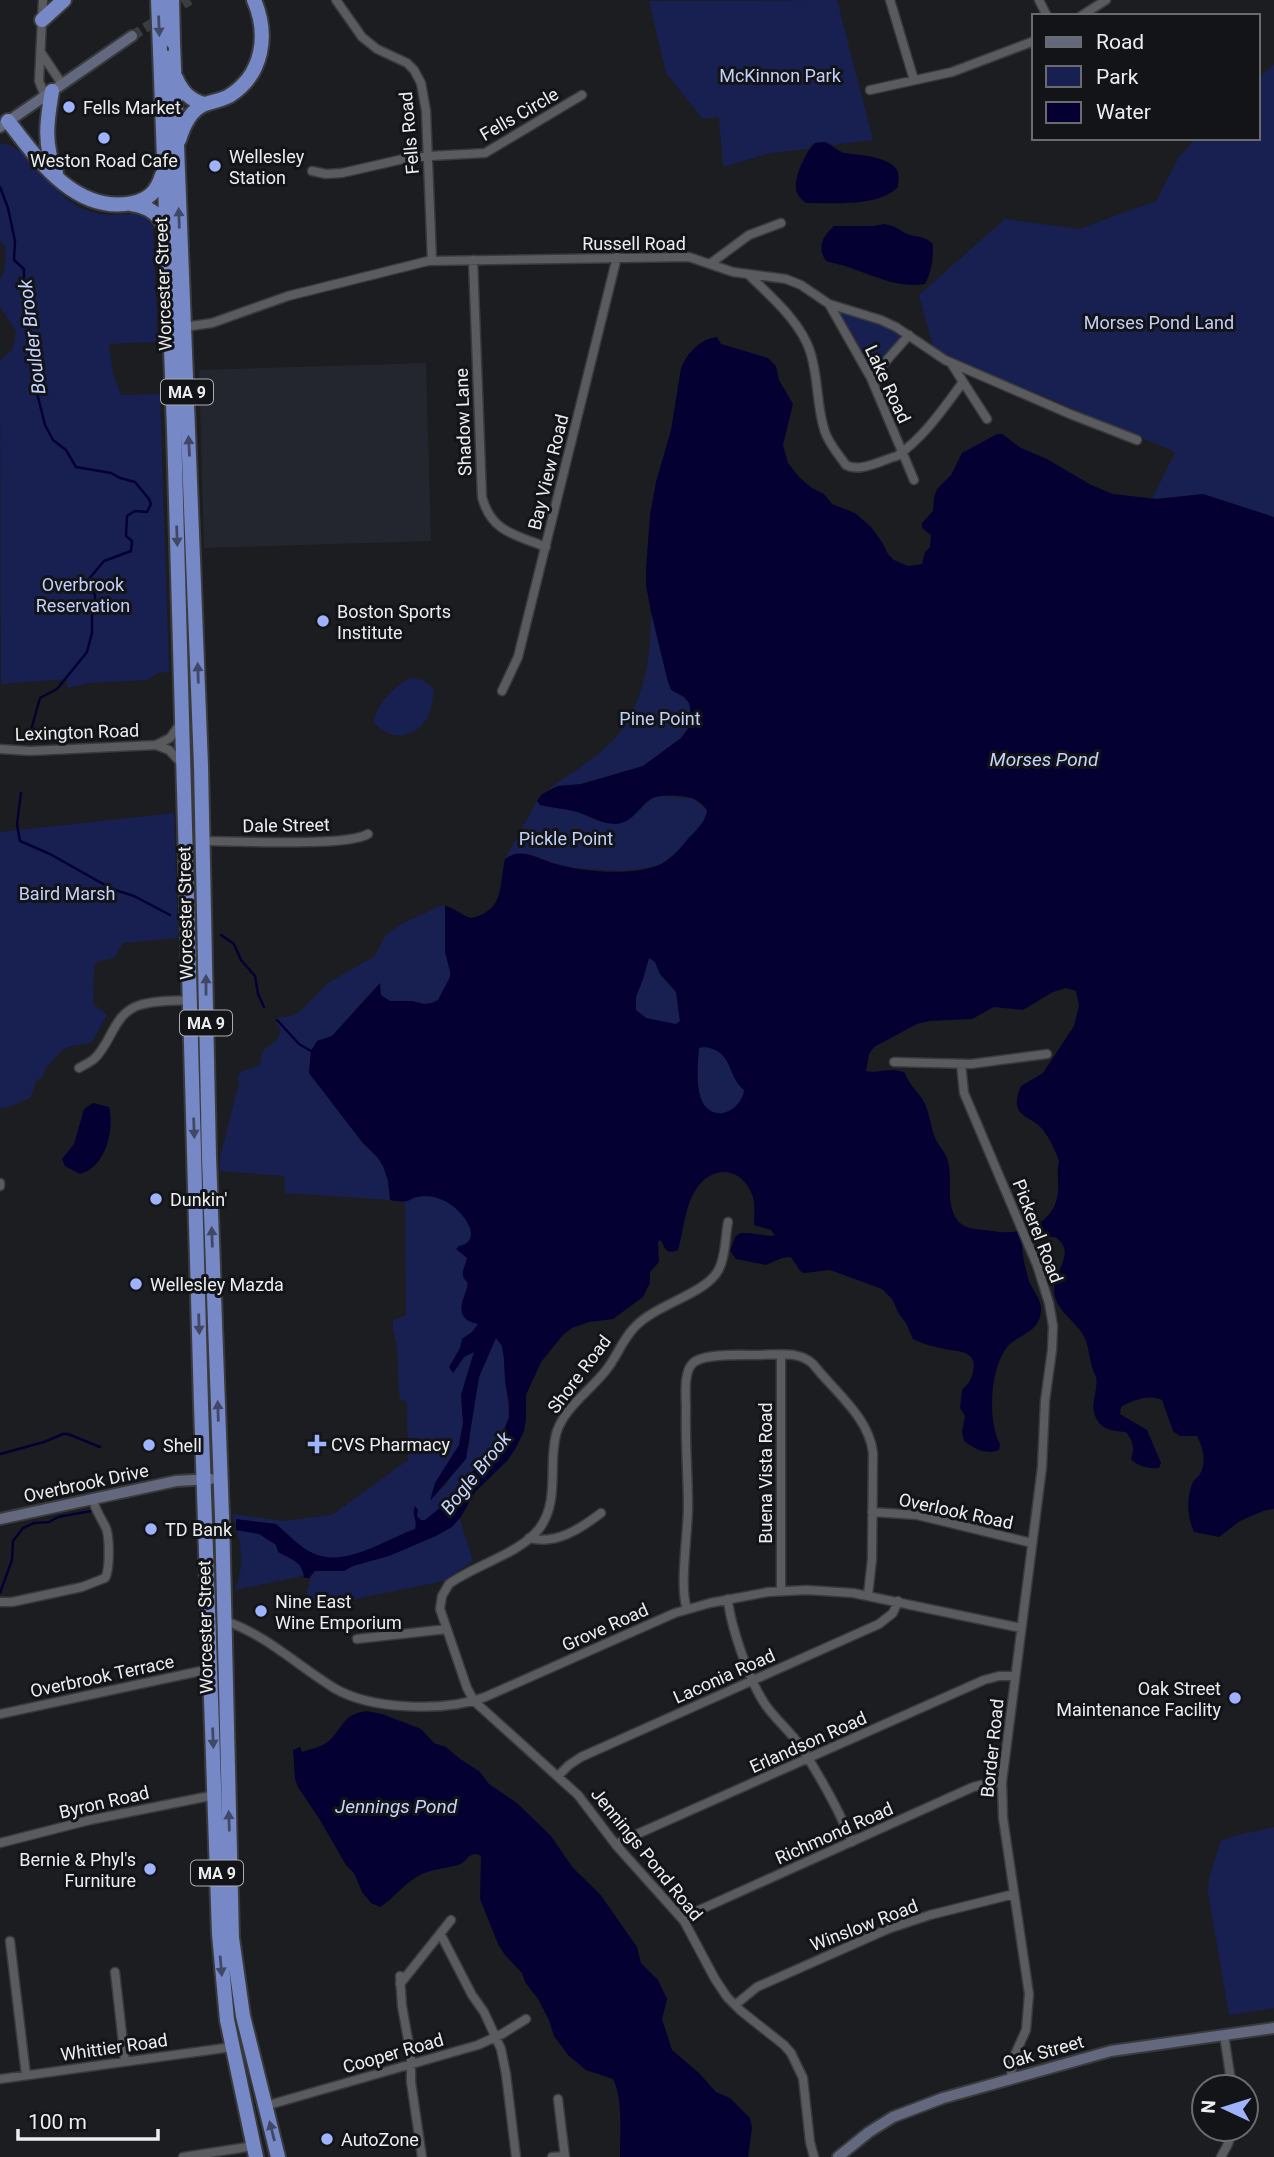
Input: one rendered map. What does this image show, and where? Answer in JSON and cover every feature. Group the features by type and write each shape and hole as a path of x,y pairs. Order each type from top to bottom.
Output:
{"highway":[{"path":"42,20 64,0"},
{"name":"Worcester Street","path":"158,0 174,430 203,1479 220,1951 232,2047 255,2152"},
{"name":"Worcester Street","path":"172,0 204,841 209,1157 234,1952 241,2006 278,2157"},
{"path":"177,148 185,124 195,111 204,104 218,101 238,89 257,64 263,32 254,0"},
{"path":"174,70 184,92 204,104"},
{"path":"53,90 46,130 49,156 58,177"},
{"path":"7,125 32,134 46,130"},
{"path":"7,125 76,193 105,204 143,206 157,215 163,223 166,236"},
{"path":"129,204 152,194 160,180 164,163"}],"street":[{"path":"43,0 39,81 53,90"},
{"name":"Fells Road","path":"336,0 365,41 407,63 417,74 425,98 432,261"},
{"path":"890,0 914,80"},
{"path":"1084,14 1106,0"},
{"path":"7,125 132,36"},
{"path":"870,90 967,67 1032,42"},
{"path":"41,47 53,90"},
{"name":"Fells Circle","path":"312,171 342,173 407,158 469,155 489,151 582,95"},
{"path":"711,263 749,235 781,223"},
{"name":"Bay View Road","path":"502,691 518,657 617,257"},
{"name":"Russell Road","path":"184,327 212,323 288,296 432,261 689,257 733,272 786,279 801,285 829,304 881,320 950,361 1070,414 1137,440"},
{"name":"Shadow Lane","path":"473,260 482,497 490,518 499,527 546,547"},
{"path":"749,275 801,331 810,349 816,373 825,433 846,465 851,468 897,456 920,437 963,382"},
{"name":"Lake Road","path":"829,304 871,378 915,480"},
{"path":"871,378 909,335"},
{"path":"950,361 987,419"},
{"name":"Lexington Road","path":"156,745 170,738 182,722"},
{"name":"Lexington Road","path":"0,749 30,751 156,745 173,753 183,766"},
{"name":"Dale Street","path":"204,841 356,839 368,834"},
{"path":"79,1068 94,1059 113,1027 131,1008 146,1003 190,1000"},
{"path":"894,1062 961,1065 1047,1054"},
{"name":"Pickerel Road","path":"961,1065 962,1083 968,1102 1043,1281 1053,1326 1044,1415"},
{"name":"Shore Road","path":"474,1702 447,1629 440,1602 444,1590 449,1584 529,1538 542,1525 550,1500 556,1437 561,1422 609,1367 636,1325 650,1314 700,1287 717,1273 728,1222"},
{"path":"687,1609 684,1591 688,1497 685,1439 687,1377 694,1362 707,1358 781,1355 804,1357 813,1364 865,1426 873,1453 871,1573 868,1595"},
{"name":"Buena Vista Road","path":"781,1355 781,1591"},
{"name":"Border Road","path":"1011,2080 1012,2062 1026,2030 1029,2006 1026,1965 1003,1818 1002,1782 1044,1453 1044,1415"},
{"name":"Overbrook Drive","path":"0,1519 176,1481 221,1479"},
{"path":"0,1602 12,1602 82,1587 105,1578 109,1569 107,1530 97,1515 93,1499"},
{"name":"Overlook Road","path":"872,1512 916,1515 1032,1543"},
{"path":"529,1538 543,1540 571,1533 601,1513"},
{"name":"Grove Road","path":"225,1620 249,1632 327,1684 354,1697 390,1704 430,1707 474,1702 687,1609 728,1599 781,1591 821,1590 868,1595 1021,1628"},
{"path":"728,1599 753,1680 764,1703 789,1731 808,1759 836,1804 852,1842"},
{"name":"Laconia Road","path":"558,1776 581,1757 885,1621 893,1613 898,1601"},
{"path":"357,1639 447,1629"},
{"name":"Overbrook Terrace","path":"0,1714 211,1670"},
{"name":"Erlandson Road","path":"616,1845 984,1680 1015,1676"},
{"name":"Jennings Pond Road","path":"474,1702 586,1804 616,1845 684,1921 715,1979 735,2005 785,2045 800,2069 814,2157"},
{"name":"Richmond Road","path":"684,1921 695,1912 973,1787 1002,1782"},
{"name":"Byron Road","path":"0,1843 90,1820 215,1795"},
{"name":"Winslow Road","path":"735,2005 757,1987 873,1935 930,1916 1014,1894"},
{"path":"422,2157 400,1980 451,1920"},
{"path":"441,1935 496,2037 505,2067 516,2157"},
{"path":"10,1941 26,2075"},
{"path":"115,1972 125,2061"},
{"name":"Cooper Road","path":"265,2106 478,2045 526,2019"},
{"name":"Oak Street","path":"838,2157 869,2132 908,2110 943,2098 1111,2051 1274,2028"},
{"path":"1224,2035 1230,2073"},
{"name":"Whittier Road","path":"0,2079 232,2047"},
{"path":"552,2157 565,2156 558,2099"},
{"path":"183,2157 255,2152"}],"shaded area":[{"path":"426,363 431,541 204,548 199,370"}],"green space":[{"name":"McKinnon Park","path":"837,0 873,140 833,145 815,143 808,149 771,153 723,167 719,117 703,119 666,73 649,1"},
{"name":"Morses Pond Land","path":"1274,64 1274,517 1203,494 1152,499 1175,452 934,350 919,295 1005,219 1079,229 1156,201 1179,157 1194,140 1260,140 1260,77"},
{"name":"Overbrook Reservation","path":"0,143 10,145 29,159 65,197 78,206 100,214 139,215 153,227 158,342 109,344 113,373 121,395 160,394 169,672 158,673 147,680 90,683 67,688 67,679 1,684 0,361 13,349 16,331 0,307 0,279 4,272 5,247 0,241"},
{"path":"829,304 909,335 871,378"},
{"name":"Pine Point","path":"651,612 668,682 689,703 692,719 690,726 681,738 643,766 581,784 549,789 604,749 627,721 635,707 645,677"},
{"path":"412,678 422,680 434,689 427,718 419,728 407,734 394,735 382,730 374,723 382,703 393,690"},
{"name":"Pickle Point","path":"661,796 694,799 707,810 707,818 677,852 662,864 622,871 576,868 529,854 505,859 537,801 540,805 575,811 599,821 627,821 651,799"},
{"name":"Baird Marsh","path":"174,813 178,938 123,943 114,958 98,961 94,968 93,1003 107,1015 91,1043 63,1050 45,1069 43,1077 37,1080 30,1098 0,1108 0,832"},
{"path":"445,906 445,952 450,978 438,1000 424,1004 390,1001 381,995 379,984 332,1036 317,1041 311,1051 309,1073 362,1142 378,1158 388,1181 390,1200 285,1193 284,1176 220,1171 220,1158 239,1088 240,1072 260,1065 262,1051 277,1040 281,1030 277,1025 277,1018 298,1013 328,983 375,956 385,936 401,924"},
{"path":"649,958 655,962 660,974 676,992 680,1021 676,1025 646,1018 636,1010 636,997"},
{"path":"709,1047 726,1059 744,1090 740,1102 725,1113 713,1112 707,1108 700,1096 699,1048"},
{"path":"430,1196 452,1205 469,1222 470,1238 464,1252 467,1258 462,1274 467,1287 462,1300 467,1320 478,1324 462,1339 450,1367 454,1372 464,1357 474,1351 461,1395 463,1423 459,1445 443,1471 435,1497 439,1489 446,1485 470,1443 470,1426 479,1377 496,1337 502,1346 504,1359 509,1417 497,1444 452,1494 473,1561 444,1581 302,1610 312,1574 235,1590 241,1552 232,1514 282,1521 332,1515 408,1460 407,1403 400,1399 393,1320 406,1315 405,1201"},
{"path":"1274,1827 1274,2008 1229,2015 1208,1892 1209,1878 1221,1841"}],"water":[{"path":"825,142 844,153 873,157 893,165 899,176 898,187 880,198 868,201 806,203 796,189 799,171 815,143"},
{"path":"883,224 927,239 933,244 932,265 925,284 895,283 826,261 822,242 834,226"},
{"name":"Morses Pond","path":"717,337 721,344 768,358 776,366 779,380 793,404 783,445 788,463 799,477 824,494 832,504 855,513 871,527 894,560 908,566 922,564 925,552 930,547 931,535 922,528 922,523 933,511 937,489 951,475 962,453 997,434 1002,434 1021,448 1113,494 1157,499 1203,494 1274,517 1274,1509 1240,1521 1219,1537 1194,1532 1188,1501 1204,1459 1197,1436 1180,1436 1173,1431 1162,1400 1141,1399 1121,1407 1120,1414 1147,1430 1161,1463 1159,1468 1151,1468 1131,1459 1133,1445 1126,1432 1110,1430 1100,1424 1093,1409 1096,1377 1086,1341 1059,1306 1054,1291 1065,1256 1062,1243 1055,1237 1034,1237 1022,1244 1029,1281 1041,1307 1040,1318 1033,1328 1009,1345 998,1366 992,1393 992,1408 1000,1444 999,1450 985,1451 964,1441 962,1432 965,1416 960,1408 962,1390 969,1382 974,1365 970,1356 913,1339 892,1299 882,1289 830,1270 804,1273 791,1257 766,1265 736,1259 730,1251 735,1237 740,1233 775,1235 771,1230 754,1225 754,1200 745,1183 731,1173 723,1172 708,1177 695,1191 686,1212 678,1250 668,1251 660,1240 658,1242 659,1262 650,1272 650,1283 643,1297 613,1319 589,1322 572,1328 541,1362 526,1395 524,1431 516,1448 507,1461 475,1492 452,1527 389,1556 344,1571 315,1571 309,1578 304,1578 299,1565 278,1552 276,1545 259,1534 236,1530 236,1519 276,1524 304,1548 327,1557 340,1557 366,1550 415,1529 415,1506 418,1510 417,1516 425,1520 442,1506 497,1444 509,1417 502,1346 496,1338 479,1377 466,1459 430,1501 435,1483 459,1445 463,1423 461,1395 474,1352 464,1357 453,1373 449,1367 462,1339 478,1324 470,1322 463,1315 462,1301 468,1283 463,1274 467,1258 456,1249 471,1237 470,1230 462,1214 437,1198 423,1196 408,1201 390,1200 388,1181 378,1158 362,1142 309,1073 311,1051 317,1041 332,1036 380,983 381,995 390,1001 424,1004 438,1000 450,977 445,952 445,906 472,918 490,909 499,895 505,859 511,855 530,855 567,867 595,871 640,870 670,858 705,818 707,810 701,804 679,796 655,797 631,818 615,824 573,811 540,805 537,801 542,794 558,786 581,784 643,766 681,738 690,726 692,719 689,703 671,690 668,682 651,612 646,569 650,515 671,430 681,368 695,347 705,340","holes":["649,958 655,962 660,974 676,992 680,1021 676,1024 646,1018 636,1010 636,997","1066,988 1076,991 1079,1006 1074,1026 1043,1073 1021,1086 1017,1105 1022,1114 1043,1130 1059,1161 1058,1193 1054,1208 1041,1222 1023,1230 1003,1232 966,1226 958,1221 951,1206 947,1158 936,1140 923,1100 905,1073 895,1070 866,1071 869,1054 874,1047 917,1024 972,1019 994,1007 1023,1010 1053,992","699,1048 714,1049 720,1053 744,1090 740,1102 725,1113 713,1112 707,1108 700,1096"]},
{"path":"93,1103 109,1107 109,1137 96,1164 80,1174 65,1166 62,1159 74,1144 84,1109"},
{"name":"Jennings Pond","path":"367,1711 421,1729 434,1743 446,1747 479,1771 489,1784 517,1803 551,1836 573,1868 600,1894 637,1947 641,1963 658,1980 667,1999 662,2019 672,2050 716,2092 730,2098 750,2118 752,2128 748,2157 620,2157 620,2106 613,2079 586,2070 568,2055 554,2036 549,2020 522,1973 498,1944 480,1899 481,1856 474,1854 458,1865 420,1875 380,1907 371,1903 298,1787 293,1750 300,1747 302,1752 323,1745 348,1718"}],"waterway":[{"name":"Boulder Brook","path":"0,187 15,241 14,260 24,269 29,340 37,367 34,381 45,425 53,440 66,450 76,467 111,473 135,482 151,504 147,512 135,511 127,516 126,536 132,541 131,551 104,561 89,579 88,584 95,600 87,652 57,689 40,698 28,741"},
{"name":"Boulder Brook","path":"21,793 17,824 20,841 50,854 112,889 134,896 170,915"},
{"name":"Boulder Brook","path":"221,935 234,944 241,960 255,976 258,994 264,1007"},
{"name":"Boulder Brook","path":"277,1020 299,1044 311,1051"},
{"name":"Bogle Brook","path":"0,1454 63,1434 100,1447"},
{"path":"0,1593 12,1560 13,1541 23,1528 34,1523 49,1522 58,1517 91,1511"}],"tunnel":[{"path":"132,36 190,0"}],"place":[{"name":"Fells Market","path":"69,107"},
{"name":"Weston Road Cafe","path":"104,138"},
{"name":"Wellesley Station","path":"215,166"},
{"name":"Boston Sports Institute","path":"323,621"},
{"name":"Dunkin'","path":"156,1199"},
{"name":"Wellesley Mazda","path":"136,1284"},
{"name":"CVS Pharmacy","path":"317,1444"},
{"name":"Shell","path":"149,1445"},
{"name":"TD Bank","path":"151,1529"},
{"name":"Nine East Wine Emporium","path":"261,1611"},
{"name":"Oak Street Maintenance Facility","path":"1235,1698"},
{"name":"Bernie & Phyl's Furniture","path":"150,1869"},
{"name":"AutoZone","path":"327,2139"}]}
